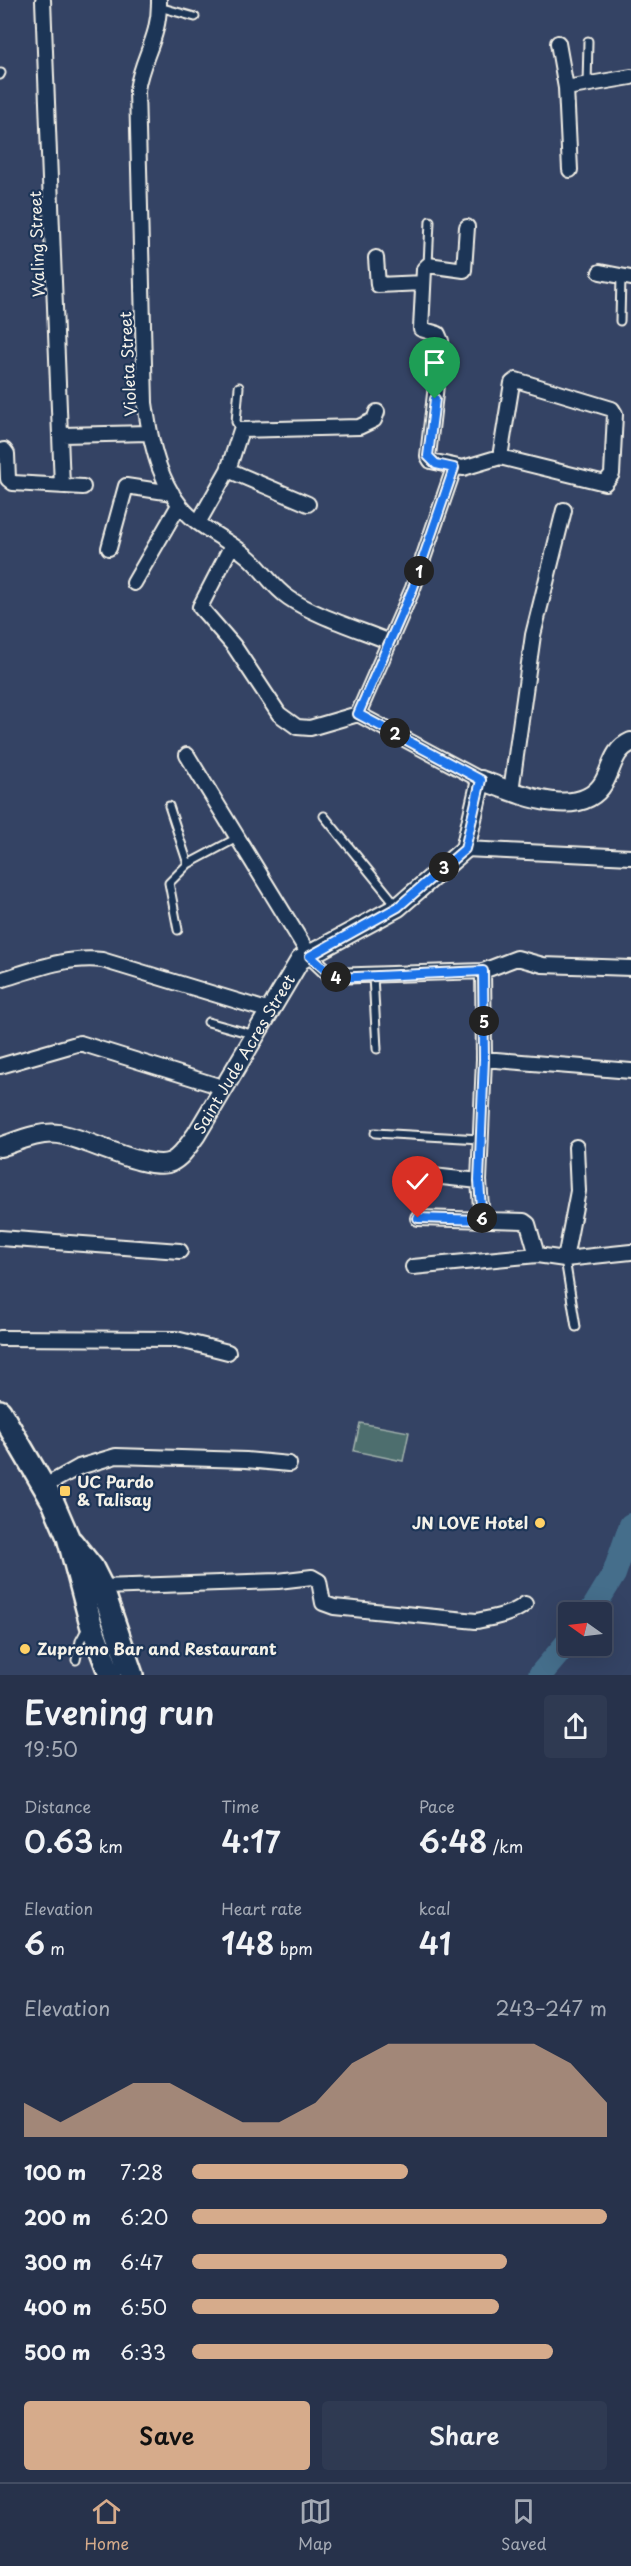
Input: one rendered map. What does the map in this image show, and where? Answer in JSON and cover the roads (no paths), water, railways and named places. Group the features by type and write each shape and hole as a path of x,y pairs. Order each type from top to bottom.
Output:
{"main road":[{"path":"0,1411 44,1487 132,1675"},
{"path":"93,1591 91,1624 110,1675"}],"street":[{"name":"Waling Street","path":"43,0 62,435 62,486"},
{"name":"Violeta Street","path":"159,4 155,37 139,75 137,90 143,358 149,433 159,467 176,499 198,523 248,556 273,586 289,598 390,642"},
{"path":"558,43 566,88 570,170"},
{"path":"566,88 631,77"},
{"path":"467,227 464,270 428,265 424,269 421,329 438,334 441,341 428,456 436,464 454,468 471,467 500,456 605,483 612,474 614,411 516,380 512,383 500,456"},
{"path":"376,258 378,285 423,283"},
{"path":"600,272 626,278"},
{"path":"198,523 228,470 241,430 359,427 374,420 377,412"},
{"path":"62,435 149,433"},
{"path":"0,451 4,450 7,454 10,481 83,487"},
{"path":"358,714 413,588 454,468"},
{"path":"228,470 308,504"},
{"path":"109,548 126,486 176,499 134,583"},
{"path":"511,791 533,635 564,510"},
{"path":"232,545 200,607 234,646 279,714 297,728 310,728 358,714 481,780 511,791 558,803 579,802 592,796 604,784 614,757 622,746 631,741"},
{"path":"187,755 310,956 335,978 483,971 517,958 543,965 631,968"},
{"path":"481,780 465,849 631,857"},
{"name":"Saint Jude Acres Street","path":"0,1147 29,1137 58,1134 146,1162 168,1164 177,1159 196,1135 300,960 398,907 465,849"},
{"path":"0,980 70,960 86,958 102,960 270,1011"},
{"path":"482,1220 479,1181 484,1059 483,971"},
{"path":"0,1066 80,1043 225,1088"},
{"path":"484,1059 631,1071"},
{"path":"564,1259 578,1191 576,1147"},
{"path":"414,1174 479,1181"},
{"path":"418,1218 526,1222 537,1255"},
{"path":"0,1238 180,1251"},
{"path":"413,1267 537,1255 564,1259 631,1252"},
{"path":"0,1338 176,1340 228,1352"},
{"path":"44,1487 80,1467 116,1456 246,1460 289,1464"},
{"path":"93,1591 278,1581 312,1577 319,1581 323,1603 334,1607 476,1621 520,1609 525,1604"}],"lane":[{"path":"159,4 195,17"},
{"path":"586,85 588,41"},
{"path":"428,265 430,222"},
{"path":"620,321 626,278"},
{"path":"238,387 236,422 241,430"},
{"path":"169,806 188,864"},
{"path":"324,816 398,907"},
{"path":"178,930 169,883 188,864 237,838"},
{"path":"373,976 376,1049"},
{"path":"208,1022 256,1035"},
{"path":"375,1133 480,1139"},
{"path":"564,1259 576,1328"},
{"path":"76,1660 83,1634 91,1624"}],"waterway":[{"path":"597,1602 614,1574 631,1525"},
{"path":"540,1675 558,1654"}],"place":[{"name":"UC Pardo & Talisay","path":"65,1491"},
{"name":"JN LOVE Hotel","path":"540,1523"},
{"name":"Zupremo Bar and Restaurant","path":"25,1649"}]}
